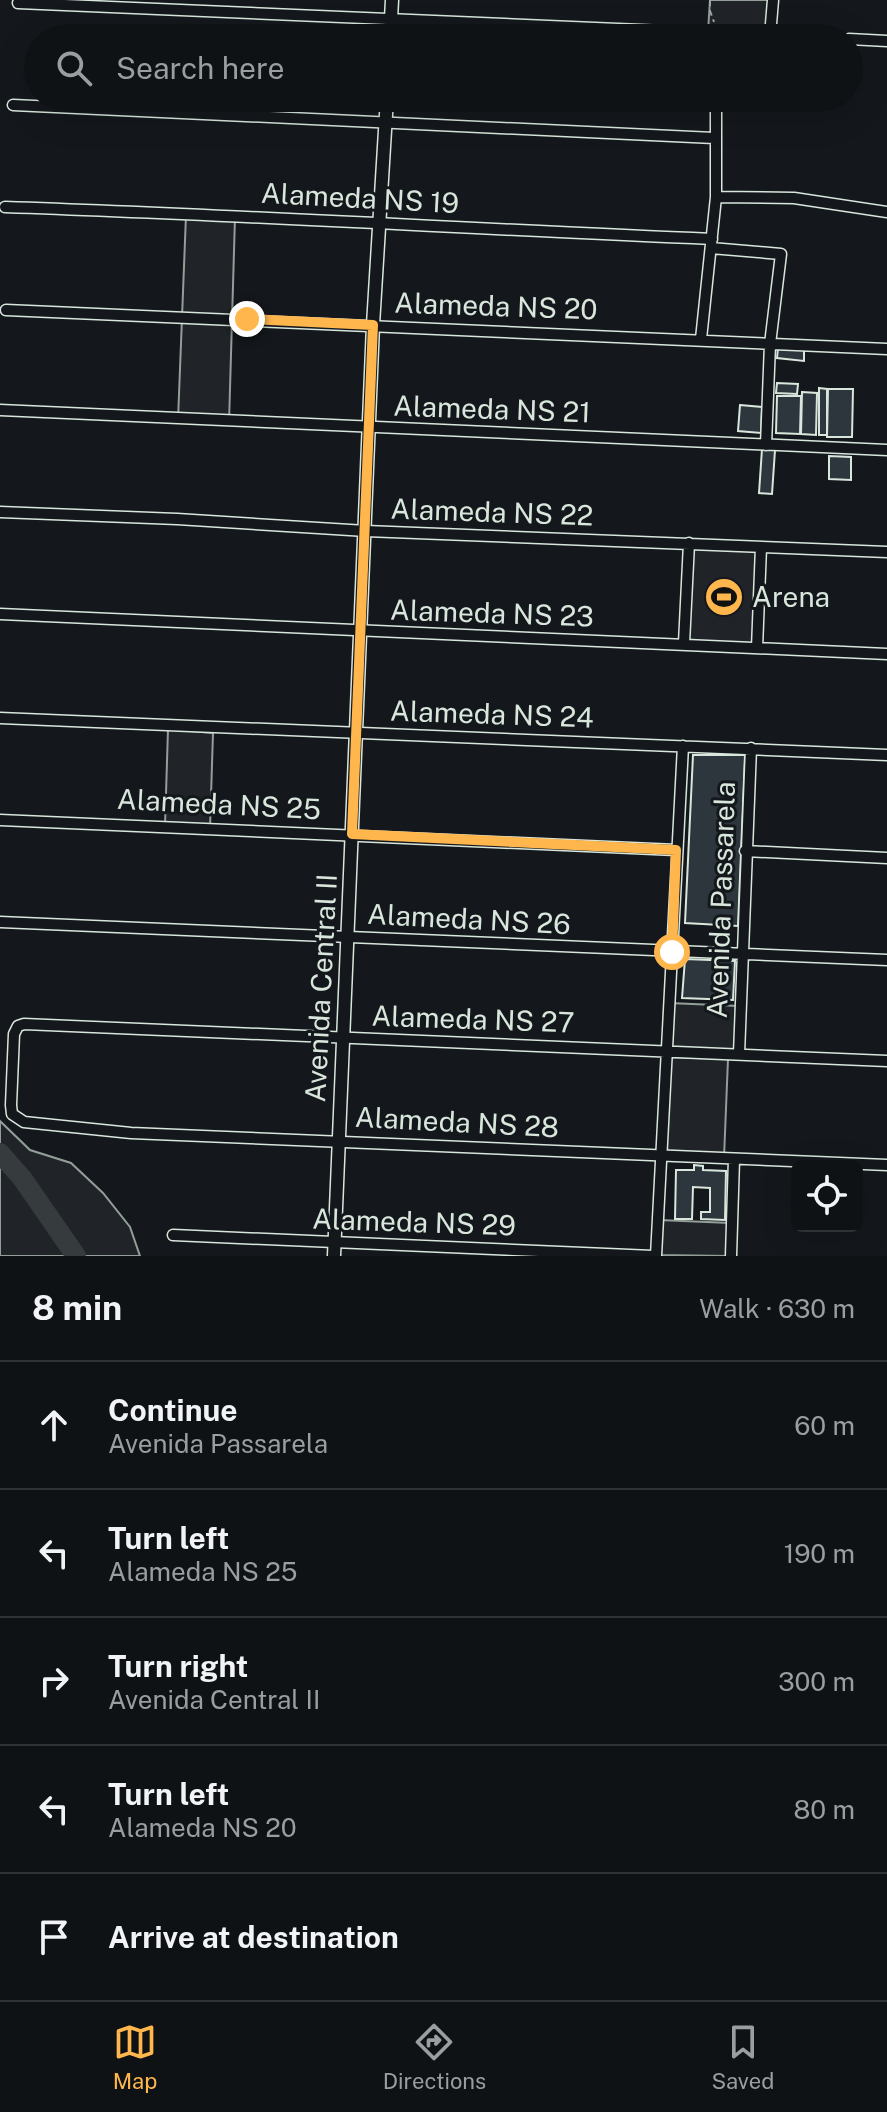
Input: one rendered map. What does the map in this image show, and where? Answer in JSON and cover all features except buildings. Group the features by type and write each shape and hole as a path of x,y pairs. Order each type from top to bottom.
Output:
{"street":[{"path":"391,24 392,0"},
{"path":"771,24 773,0"},
{"path":"18,3 457,24"},
{"path":"863,40 887,41"},
{"path":"13,105 24,106"},
{"path":"158,112 714,138"},
{"name":"Avenida Central II","path":"335,1249 373,325 386,112"},
{"path":"701,339 716,197 715,112"},
{"path":"716,197 794,198 887,212"},
{"name":"Alameda NS 19","path":"5,207 236,215 712,244 781,254 770,344"},
{"name":"Alameda NS 20","path":"6,310 887,349"},
{"path":"766,445 770,344"},
{"name":"Alameda NS 21","path":"0,410 887,450"},
{"name":"Alameda NS 22","path":"0,512 366,531 887,552"},
{"path":"684,643 689,543"},
{"path":"757,648 761,547"},
{"name":"Alameda NS 23","path":"0,614 887,654"},
{"name":"Alameda NS 24","path":"0,718 887,755"},
{"name":"Avenida Passarela","path":"655,1256 683,746"},
{"name":"Avenida Passarela","path":"739,1054 751,748"},
{"name":"Alameda NS 25","path":"0,820 676,850"},
{"path":"745,851 887,858"},
{"name":"Alameda NS 26","path":"0,922 887,960"},
{"name":"Alameda NS 27","path":"14,1034 18,1026 24,1024 887,1061"},
{"name":"Alameda NS 28","path":"14,1034 11,1110 21,1122 131,1133 887,1165"},
{"path":"731,1256 734,1159"},
{"name":"Alameda NS 29","path":"173,1235 335,1249 655,1256"}],"path":[{"path":"710,0 715,24"}],"shaded area":[{"path":"710,0 771,0 770,24 708,24"},
{"path":"186,215 235,217 229,423 178,420"},
{"name":"Arena","path":"689,545 763,547 759,650 686,647"},
{"path":"168,729 213,733 210,828 165,826"},
{"path":"669,1003 739,1006 737,1056 667,1053"},
{"path":"667,1057 728,1059 724,1158 663,1155"},
{"path":"0,1121 30,1150 71,1163 103,1193 130,1227 140,1256 0,1256"},
{"path":"659,1220 730,1223 729,1256 657,1255"}],"waterway":[{"path":"0,1153 22,1178 76,1256"}],"place":[{"name":"Arena","path":"724,597"}],"route":[{"path":"247,319 373,325 352,834 676,850 672,952"}]}
